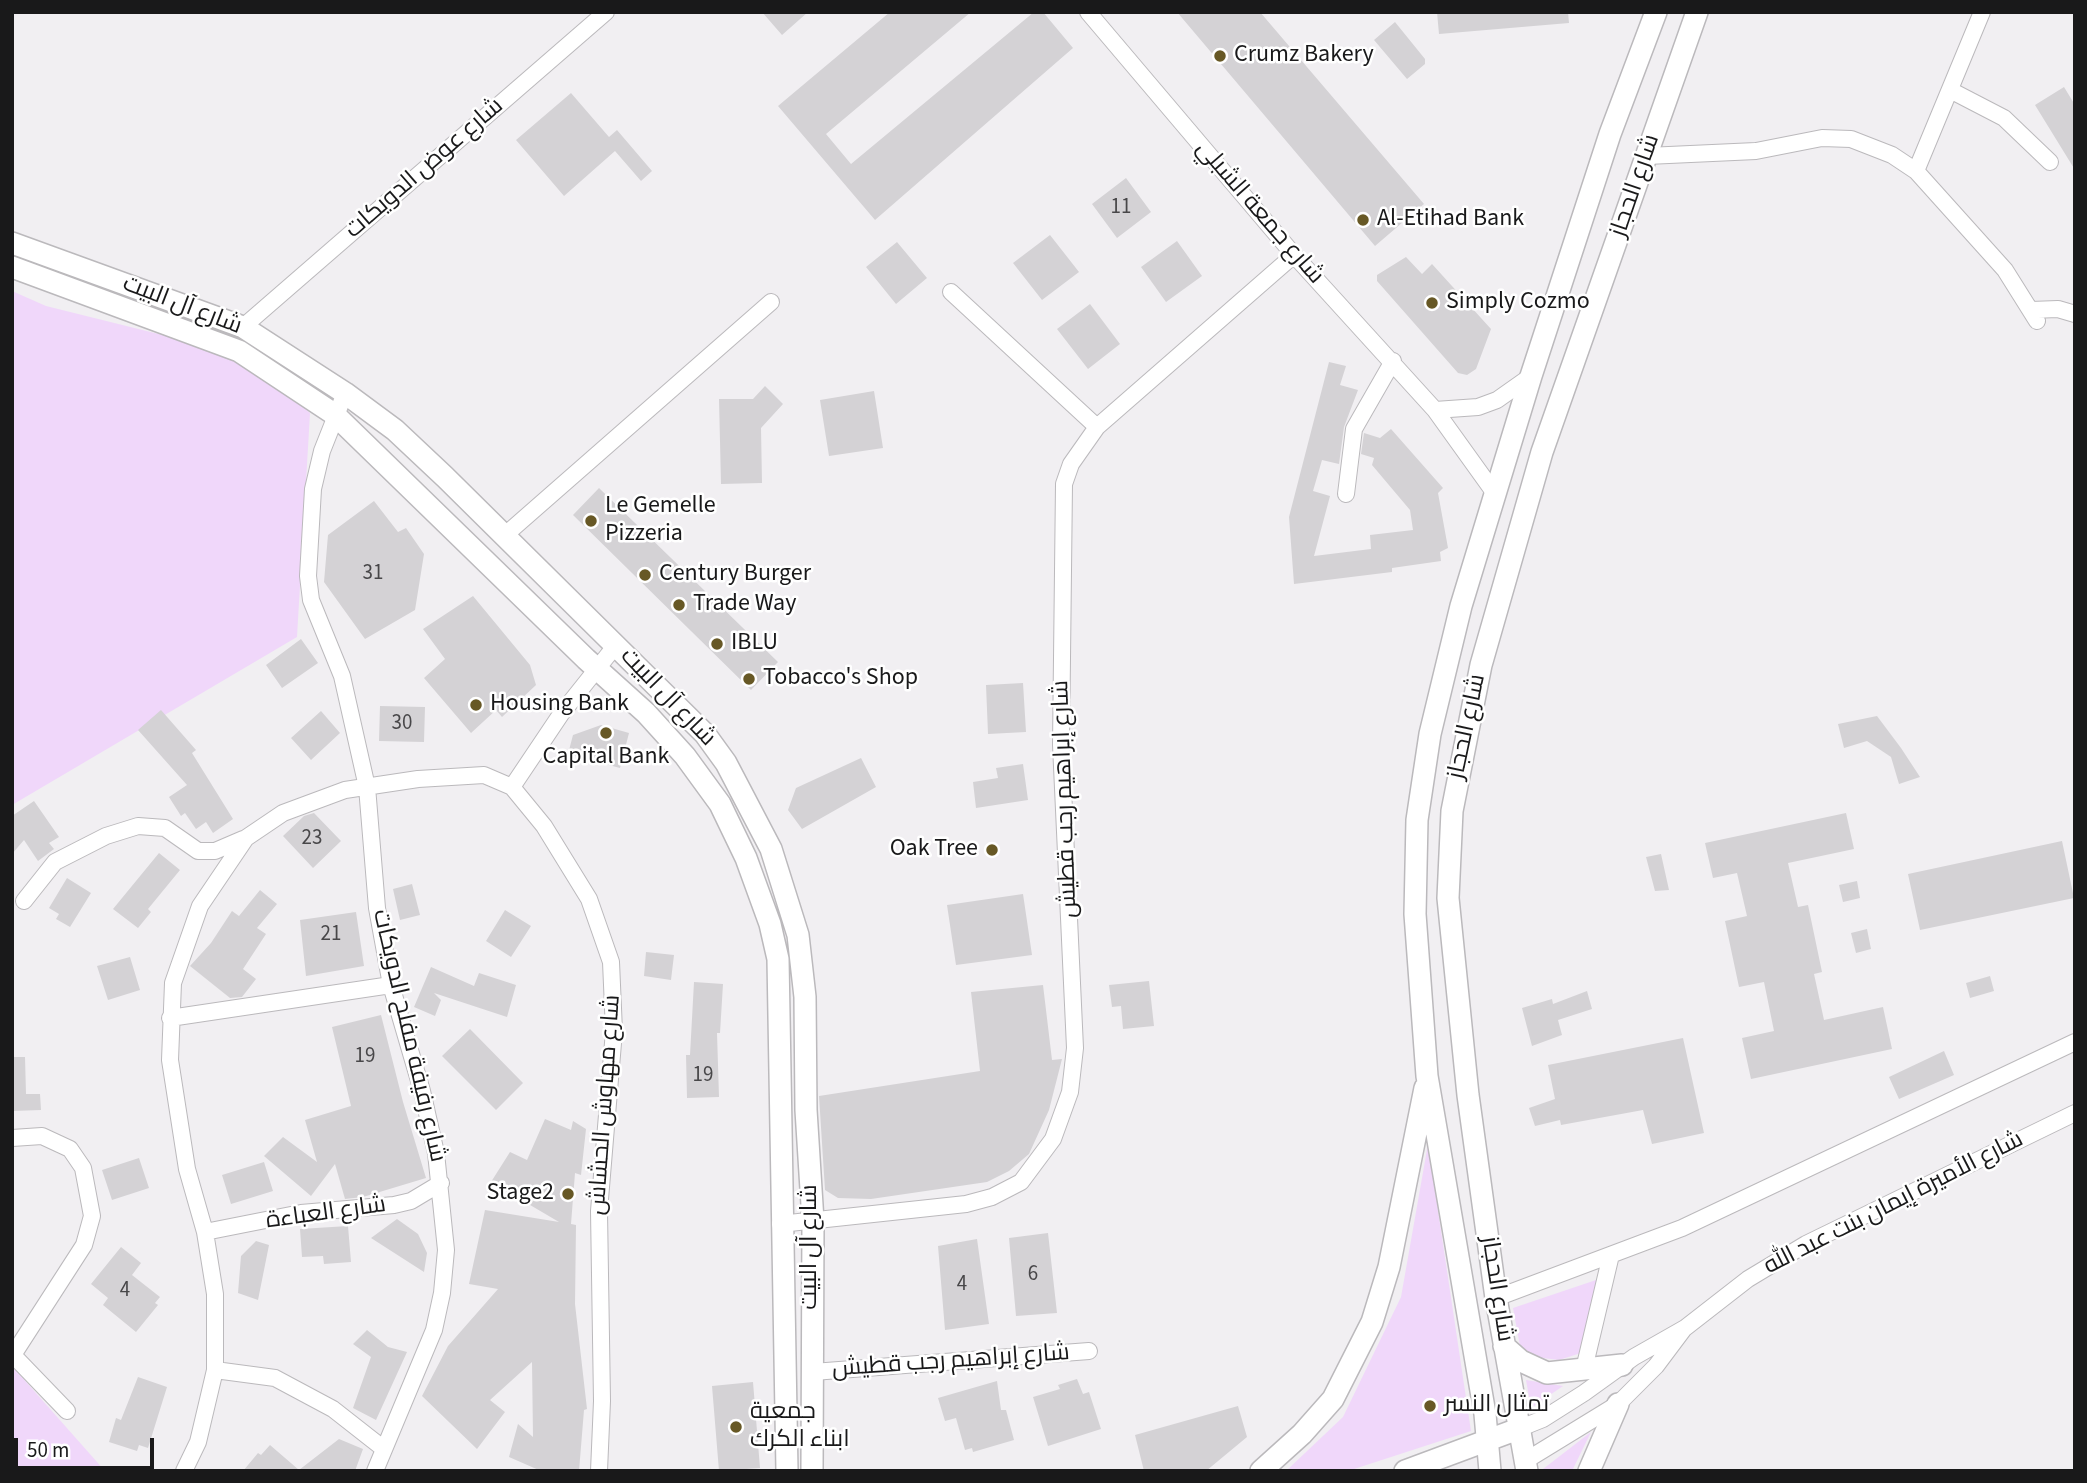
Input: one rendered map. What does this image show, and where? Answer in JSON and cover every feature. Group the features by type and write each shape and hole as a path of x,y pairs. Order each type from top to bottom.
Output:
{"main road":[{"name":"شارع الحجاز","path":"1490,1471 1427,1076 1415,914 1417,820 1430,734 1450,648 1531,376 1610,135 1656,12"},
{"name":"شارع الحجاز","path":"1526,1466 1496,1298 1468,1095 1448,898 1452,811 1481,665 1542,452 1697,12"},
{"name":"شارع آل البيت","path":"12,243 243,327 345,393 395,430 616,645 705,734 719,753 758,820 783,878 798,935 805,997 806,1110 813,1221 812,1471"},
{"name":"شارع آل البيت","path":"12,267 239,351 334,414 646,713 685,756 720,804 746,858 770,924 778,959 780,1224 787,1471"},
{"path":"1261,1471 1302,1434 1332,1399 1371,1322 1389,1267 1427,1076"},
{"path":"1504,1346 1521,1362 1547,1373 1622,1365"},
{"path":"1588,1471 1618,1404"},
{"path":"1405,1471 1487,1443 1518,1429"},
{"path":"1505,1471 1526,1466"}],"street":[{"name":"شارع عوض الدويكات","path":"243,327 606,12"},
{"name":"شارع جمعة الشبلي","path":"1088,12 1294,255 1435,410 1496,495"},
{"path":"1916,171 1982,12"},
{"path":"1950,90 2004,118 2050,162"},
{"path":"1647,156 1756,151 1822,138 1851,139 1892,155 1916,171 2005,270 2034,316 2058,309 2075,314"},
{"name":"شارع إبراهيم رجب قطيش","path":"780,1224 966,1204 992,1196 1021,1182 1053,1139 1070,1092 1075,1048 1061,745 1064,484 1070,464 1097,427 1294,255"},
{"path":"951,292 1097,427"},
{"path":"504,536 771,302"},
{"path":"1346,494 1354,429 1393,361"},
{"path":"1435,410 1478,407 1497,400 1531,376"},
{"name":"شارع رفيفة مفلح الدويكات","path":"345,393 334,414 313,489 308,576 311,600 342,676 367,787 377,908 391,985 422,1091 441,1183 446,1250 442,1293 434,1330 375,1471"},
{"path":"512,788 595,667 616,645"},
{"name":"شارع مهاوش الحشاش","path":"184,1471 198,1441 215,1370 215,1294 205,1232 187,1169 170,1060 173,983 196,918 222,871 246,838 283,813 318,798 367,787 418,779 484,775 512,788 544,825 589,900 603,933 614,978 614,1031 599,1211 602,1401 599,1471"},
{"path":"24,901 55,862 106,836 138,826 166,828 198,851 215,851 246,838"},
{"path":"170,1018 391,985"},
{"path":"1496,1298 1682,1228 2075,1042"},
{"name":"شارع الأميرة إيمان بنت عبد الله","path":"1518,1429 1543,1419 1584,1393 1622,1365 1685,1328 1748,1279 1806,1244 2075,1113"},
{"path":"12,1138 42,1136 70,1149 83,1168 92,1216 84,1245 13,1354 67,1411"},
{"name":"شارع العباءة","path":"205,1232 301,1213 394,1205 411,1201 441,1183"},
{"path":"1584,1369 1611,1255"},
{"name":"شارع الأميرة إيمان بنت عبد الله","path":"1526,1466 1618,1404 1656,1366 1685,1328"},
{"name":"شارع إبراهيم رجب قطيش","path":"813,1372 1089,1351"},
{"path":"215,1370 275,1378 332,1409 384,1449"}],"shaded area":[{"path":"12,291 46,306 247,356 310,413 297,637 12,805"},
{"path":"1428,1144 1471,1431 1348,1471 1286,1471 1343,1417 1401,1297"},
{"path":"1602,1278 1584,1352 1559,1360 1535,1357 1520,1346 1513,1308"},
{"path":"12,1366 105,1471 12,1471"},
{"path":"1526,1380 1563,1386 1531,1408"},
{"path":"1591,1432 1572,1471 1543,1471 1543,1469"}],"building":[{"path":"762,12 808,12 782,35"},
{"path":"890,12 971,12 826,134 851,164 1034,12 1043,12 1073,48 875,220 778,106"},
{"path":"1177,12 1260,12 1424,204 1375,246"},
{"path":"1437,12 1568,12 1569,23 1439,34"},
{"path":"1395,22 1425,59 1425,64 1407,79 1374,40"},
{"path":"2064,87 2075,105 2075,170 2035,105"},
{"path":"571,93 609,137 617,130 652,171 641,181 615,151 564,196 516,140"},
{"path":"1126,178 1151,212 1117,238 1092,204"},
{"path":"1050,235 1079,272 1042,300 1013,263"},
{"path":"1177,241 1202,276 1166,302 1141,267"},
{"path":"897,242 927,278 896,304 866,267"},
{"name":"Simply Cozmo","path":"1406,257 1422,274 1432,264 1491,329 1476,369 1467,375 1458,373 1377,281 1377,275"},
{"path":"1090,304 1120,344 1088,369 1057,329"},
{"path":"1329,362 1346,366 1340,385 1358,390 1344,427 1339,464 1322,460 1313,491 1330,496 1314,556 1371,549 1370,535 1413,530 1410,510 1372,465 1374,458 1361,454 1364,433 1380,438 1391,429 1443,488 1438,493 1448,548 1440,552 1441,561 1392,568 1392,572 1294,584 1289,517"},
{"path":"765,386 783,404 761,428 762,483 721,484 719,399 753,399"},
{"path":"874,391 883,448 829,456 820,400"},
{"path":"599,488 778,662 751,690 573,515"},
{"path":"374,501 398,532 406,528 424,554 415,610 365,639 324,582 328,535"},
{"path":"473,596 530,665 536,685 502,717 496,710 471,733 424,678 445,659 423,629"},
{"path":"301,639 318,663 282,688 266,665"},
{"path":"1023,683 1026,732 988,734 986,685"},
{"path":"380,706 425,707 424,742 379,741"},
{"path":"161,710 196,750 192,753 233,819 213,833 206,822 196,829 185,813 181,816 169,797 187,785 138,730"},
{"path":"321,711 340,733 311,760 291,738"},
{"path":"1877,716 1920,777 1899,784 1891,757 1867,741 1844,748 1838,724"},
{"path":"601,725 629,733 620,768 568,754 573,735"},
{"path":"861,758 876,787 802,829 788,810 796,788"},
{"path":"1023,764 1028,800 976,808 973,782 998,778 996,768"},
{"path":"34,801 59,837 49,843 54,849 38,861 24,840 12,854 12,816"},
{"path":"314,813 341,841 313,868 283,836 304,816"},
{"path":"1846,813 1854,849 1788,863 1798,907 1808,905 1822,972 1814,974 1824,1020 1883,1007 1892,1049 1751,1079 1742,1038 1774,1031 1764,982 1739,987 1725,921 1747,916 1737,873 1713,878 1705,843"},
{"path":"2062,841 2074,898 1920,930 1908,874"},
{"path":"159,853 180,870 148,909 151,912 138,928 113,909"},
{"path":"1661,854 1669,890 1655,891 1646,857"},
{"path":"67,878 91,893 70,927 56,919 59,914 49,908"},
{"path":"1857,881 1860,898 1843,902 1839,885"},
{"path":"412,884 420,915 400,920 393,889"},
{"path":"260,890 277,904 257,928 266,934 243,969 256,979 242,997 230,998 190,966 211,943 232,911 239,916"},
{"path":"1023,894 1032,955 956,965 947,905"},
{"path":"505,910 531,926 511,957 486,941"},
{"path":"356,912 364,966 306,976 300,920"},
{"path":"1867,929 1871,949 1856,953 1851,933"},
{"path":"646,952 674,955 671,980 644,976"},
{"path":"130,957 140,990 108,1000 97,966"},
{"path":"431,967 474,986 479,973 516,985 507,1017 434,993 441,1000 435,1016 414,1007"},
{"path":"1990,976 1994,991 1970,998 1966,983"},
{"path":"1149,981 1154,1026 1123,1029 1121,1006 1112,1007 1109,985"},
{"path":"694,982 723,984 720,1033 717,1033 719,1097 687,1098 686,1055 690,1055"},
{"path":"1043,985 1052,1060 1062,1059 1049,1110 1029,1154 1009,1171 987,1182 871,1199 838,1198 825,1190 819,1096 980,1071 971,992"},
{"path":"1587,991 1592,1009 1558,1020 1562,1035 1532,1046 1522,1008 1552,999 1553,1004"},
{"path":"381,1015 426,1178 363,1197 345,1199 335,1164 311,1196 264,1156 283,1137 317,1162 305,1120 351,1106 332,1027"},
{"path":"470,1029 523,1083 496,1110 442,1056"},
{"path":"1683,1038 1704,1133 1652,1144 1643,1110 1561,1125 1560,1120 1535,1126 1529,1108 1555,1099 1548,1065"},
{"path":"1944,1051 1954,1075 1899,1099 1889,1077"},
{"path":"12,1057 25,1057 26,1094 40,1094 41,1110 12,1111"},
{"path":"545,1119 571,1130 573,1121 586,1129 581,1175 575,1173 571,1224 576,1225 575,1304 587,1409 584,1410 579,1471 541,1471 509,1457 518,1424 533,1437 532,1362 490,1400 505,1412 477,1449 422,1396 448,1346 498,1289 469,1284 485,1210 559,1222 491,1182 510,1152 527,1160"},
{"path":"139,1158 149,1188 112,1200 102,1170"},
{"path":"264,1162 273,1191 231,1204 222,1175"},
{"path":"397,1219 418,1234 427,1253 424,1272 371,1238"},
{"path":"348,1226 351,1262 324,1264 323,1256 302,1257 300,1229"},
{"path":"1048,1233 1057,1313 1016,1316 1009,1238"},
{"path":"977,1239 989,1324 945,1330 938,1246"},
{"path":"256,1241 269,1245 258,1300 238,1293 241,1256"},
{"path":"121,1247 141,1263 132,1275 160,1297 155,1303 158,1305 136,1332 103,1305 108,1298 91,1284"},
{"path":"367,1330 388,1347 407,1352 376,1420 353,1408 371,1357 353,1344"},
{"path":"138,1377 167,1387 148,1448 139,1445 137,1451 109,1442 116,1418 121,1420"},
{"path":"1077,1379 1083,1394 1089,1392 1101,1429 1048,1446 1033,1397 1060,1389 1058,1385"},
{"path":"997,1381 1001,1410 1006,1410 1014,1440 973,1452 972,1448 965,1450 956,1418 945,1421 938,1398"},
{"name":"جمعية ابناء الكرك","path":"753,1382 760,1468 719,1471 712,1386"},
{"path":"1238,1406 1247,1437 1206,1471 1144,1471 1135,1435"},
{"path":"339,1439 363,1449 355,1471 243,1471 258,1453 261,1455 270,1445 299,1470"}],"place":[{"name":"Crumz Bakery","path":"1220,56"},
{"name":"Al-Etihad Bank","path":"1363,220"},
{"name":"Simply Cozmo","path":"1432,303"},
{"name":"Le Gemelle Pizzeria","path":"591,521"},
{"name":"Century Burger","path":"645,575"},
{"name":"Trade Way","path":"679,605"},
{"name":"IBLU","path":"717,644"},
{"name":"Tobacco's Shop","path":"749,679"},
{"name":"Housing Bank","path":"476,705"},
{"name":"Capital Bank","path":"606,733"},
{"name":"Oak Tree","path":"992,850"},
{"name":"Stage2","path":"568,1194"},
{"name":"تمثال النسر","path":"1430,1406"},
{"name":"جمعية ابناء الكرك","path":"736,1427"}]}
